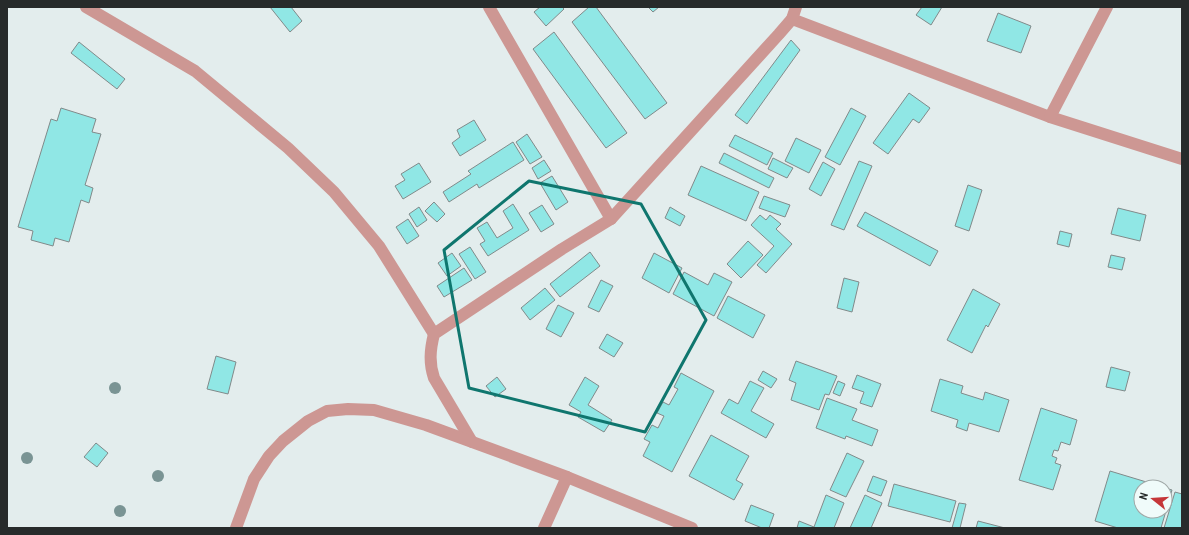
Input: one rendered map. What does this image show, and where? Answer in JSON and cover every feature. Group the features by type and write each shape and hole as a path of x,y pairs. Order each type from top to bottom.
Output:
{"street":[{"path":"86,7 195,71 288,148 334,192 379,246 434,334"},
{"path":"489,7 611,219"},
{"path":"472,442 434,378 430,366 430,349 434,334 562,249 611,219 792,19 796,7"},
{"path":"1050,116 1107,7"},
{"path":"792,19 1050,116 1182,159"},
{"path":"236,528 254,479 269,456 283,441 308,421 327,412 348,409 374,410 426,425 567,477 692,528"},
{"path":"544,528 567,477"}],"highlighted area":[{"path":"529,181 641,204 706,320 645,432 469,388 444,250"}],"building":[{"path":"270,7 291,7 302,21 290,32"},
{"path":"540,7 562,7 564,9 546,26 534,12"},
{"path":"589,7 596,7 667,103 645,119 572,22"},
{"path":"648,7 659,7 653,12"},
{"path":"922,7 942,7 931,25 916,15"},
{"path":"998,13 1031,26 1021,53 987,41"},
{"path":"554,32 627,133 606,148 533,49"},
{"path":"791,40 800,50 747,124 735,115"},
{"path":"79,42 125,79 117,89 71,53"},
{"path":"909,93 930,108 919,123 913,119 888,154 873,143"},
{"path":"61,108 96,119 92,132 101,134 85,185 93,188 89,203 81,200 69,242 55,238 53,246 31,240 33,231 18,227 51,119 57,121"},
{"path":"851,108 866,116 840,165 825,157"},
{"path":"474,120 486,140 460,156 452,143 460,137 457,130"},
{"path":"527,134 542,157 530,164 516,142"},
{"path":"735,135 773,153 767,165 729,146"},
{"path":"796,138 821,150 809,173 785,161"},
{"path":"513,142 524,160 479,188 477,184 449,202 443,192 471,174 468,171"},
{"path":"724,153 774,178 769,188 719,163"},
{"path":"773,158 793,168 787,178 768,169"},
{"path":"544,160 551,171 538,179 532,168"},
{"path":"859,161 872,166 844,230 831,225"},
{"path":"823,162 835,169 821,196 809,189"},
{"path":"419,163 431,182 403,199 395,186 405,180 401,174"},
{"path":"701,166 759,192 746,221 688,195"},
{"path":"552,176 568,202 556,210 540,183"},
{"path":"968,185 982,190 969,231 955,226"},
{"path":"764,196 790,205 785,217 759,208"},
{"path":"434,202 445,214 437,222 425,211"},
{"path":"513,204 529,230 488,256 480,244 485,241 477,228 487,222 497,238 513,228 503,211"},
{"path":"542,205 554,224 541,232 529,213"},
{"path":"419,207 427,220 417,227 409,214"},
{"path":"670,207 685,216 680,226 665,218"},
{"path":"1118,208 1146,215 1140,241 1111,234"},
{"path":"865,212 938,251 930,266 857,226"},
{"path":"760,215 766,220 770,215 781,224 776,229 792,244 766,273 757,265 774,246 751,225"},
{"path":"408,219 419,236 407,244 396,227"},
{"path":"1060,231 1072,234 1069,247 1057,244"},
{"path":"748,241 763,255 741,278 727,264"},
{"path":"470,247 486,272 475,279 459,254"},
{"path":"590,252 600,266 560,297 550,284"},
{"path":"452,253 461,266 447,276 438,263"},
{"path":"654,253 682,268 669,293 642,278"},
{"path":"1111,255 1125,258 1122,270 1108,267"},
{"path":"464,268 472,280 444,297 437,286"},
{"path":"684,272 708,285 714,273 732,282 714,316 673,294"},
{"path":"844,278 859,282 852,312 837,308"},
{"path":"601,280 613,286 599,312 588,307"},
{"path":"545,288 555,300 530,320 521,308"},
{"path":"973,289 1000,304 988,327 986,325 972,353 947,340"},
{"path":"728,296 765,315 753,338 717,318"},
{"path":"558,305 574,313 561,337 546,329"},
{"path":"607,334 623,343 614,357 599,348"},
{"path":"216,356 236,362 228,394 207,389"},
{"path":"796,361 837,376 829,395 825,394 819,410 791,400 796,383 789,380"},
{"path":"1111,367 1130,372 1125,391 1106,387"},
{"path":"763,371 777,379 771,388 758,380"},
{"path":"681,373 714,391 672,472 643,456 650,442 644,439 652,425 658,428 664,416 657,413 663,402 669,405 678,389 674,387"},
{"path":"857,375 881,384 872,407 860,403 864,392 852,388"},
{"path":"497,377 506,389 495,397 486,386"},
{"path":"585,377 599,386 588,405 612,420 604,432 578,417 581,412 569,405"},
{"path":"940,379 963,386 961,393 983,400 985,392 1009,400 999,432 969,423 967,431 956,427 958,420 931,411"},
{"path":"750,381 764,388 751,411 774,424 766,438 721,413 729,399 738,404"},
{"path":"838,381 845,384 840,396 833,393"},
{"path":"827,398 857,409 852,420 878,430 872,446 846,436 845,439 816,428"},
{"path":"1041,408 1077,420 1070,445 1061,442 1058,451 1054,450 1052,456 1057,458 1055,463 1061,465 1053,490 1019,480"},
{"path":"711,435 749,456 736,480 743,484 734,500 689,476"},
{"path":"96,443 108,453 97,467 84,457"},
{"path":"847,453 864,461 846,497 830,490"},
{"path":"1110,471 1136,479 1133,479 1133,519 1164,519 1161,528 1118,528 1095,521"},
{"path":"873,476 887,481 881,496 867,491"},
{"path":"894,484 956,501 950,522 888,506"},
{"path":"1175,492 1182,494 1182,528 1164,528 1167,519 1173,519 1173,499"},
{"path":"826,495 844,503 834,528 797,528 799,521 814,527"},
{"path":"865,495 882,503 871,528 850,528"},
{"path":"959,503 966,504 960,528 952,528"},
{"path":"751,505 774,514 769,528 762,528 745,521"},
{"path":"978,521 1005,528 976,528"}]}
